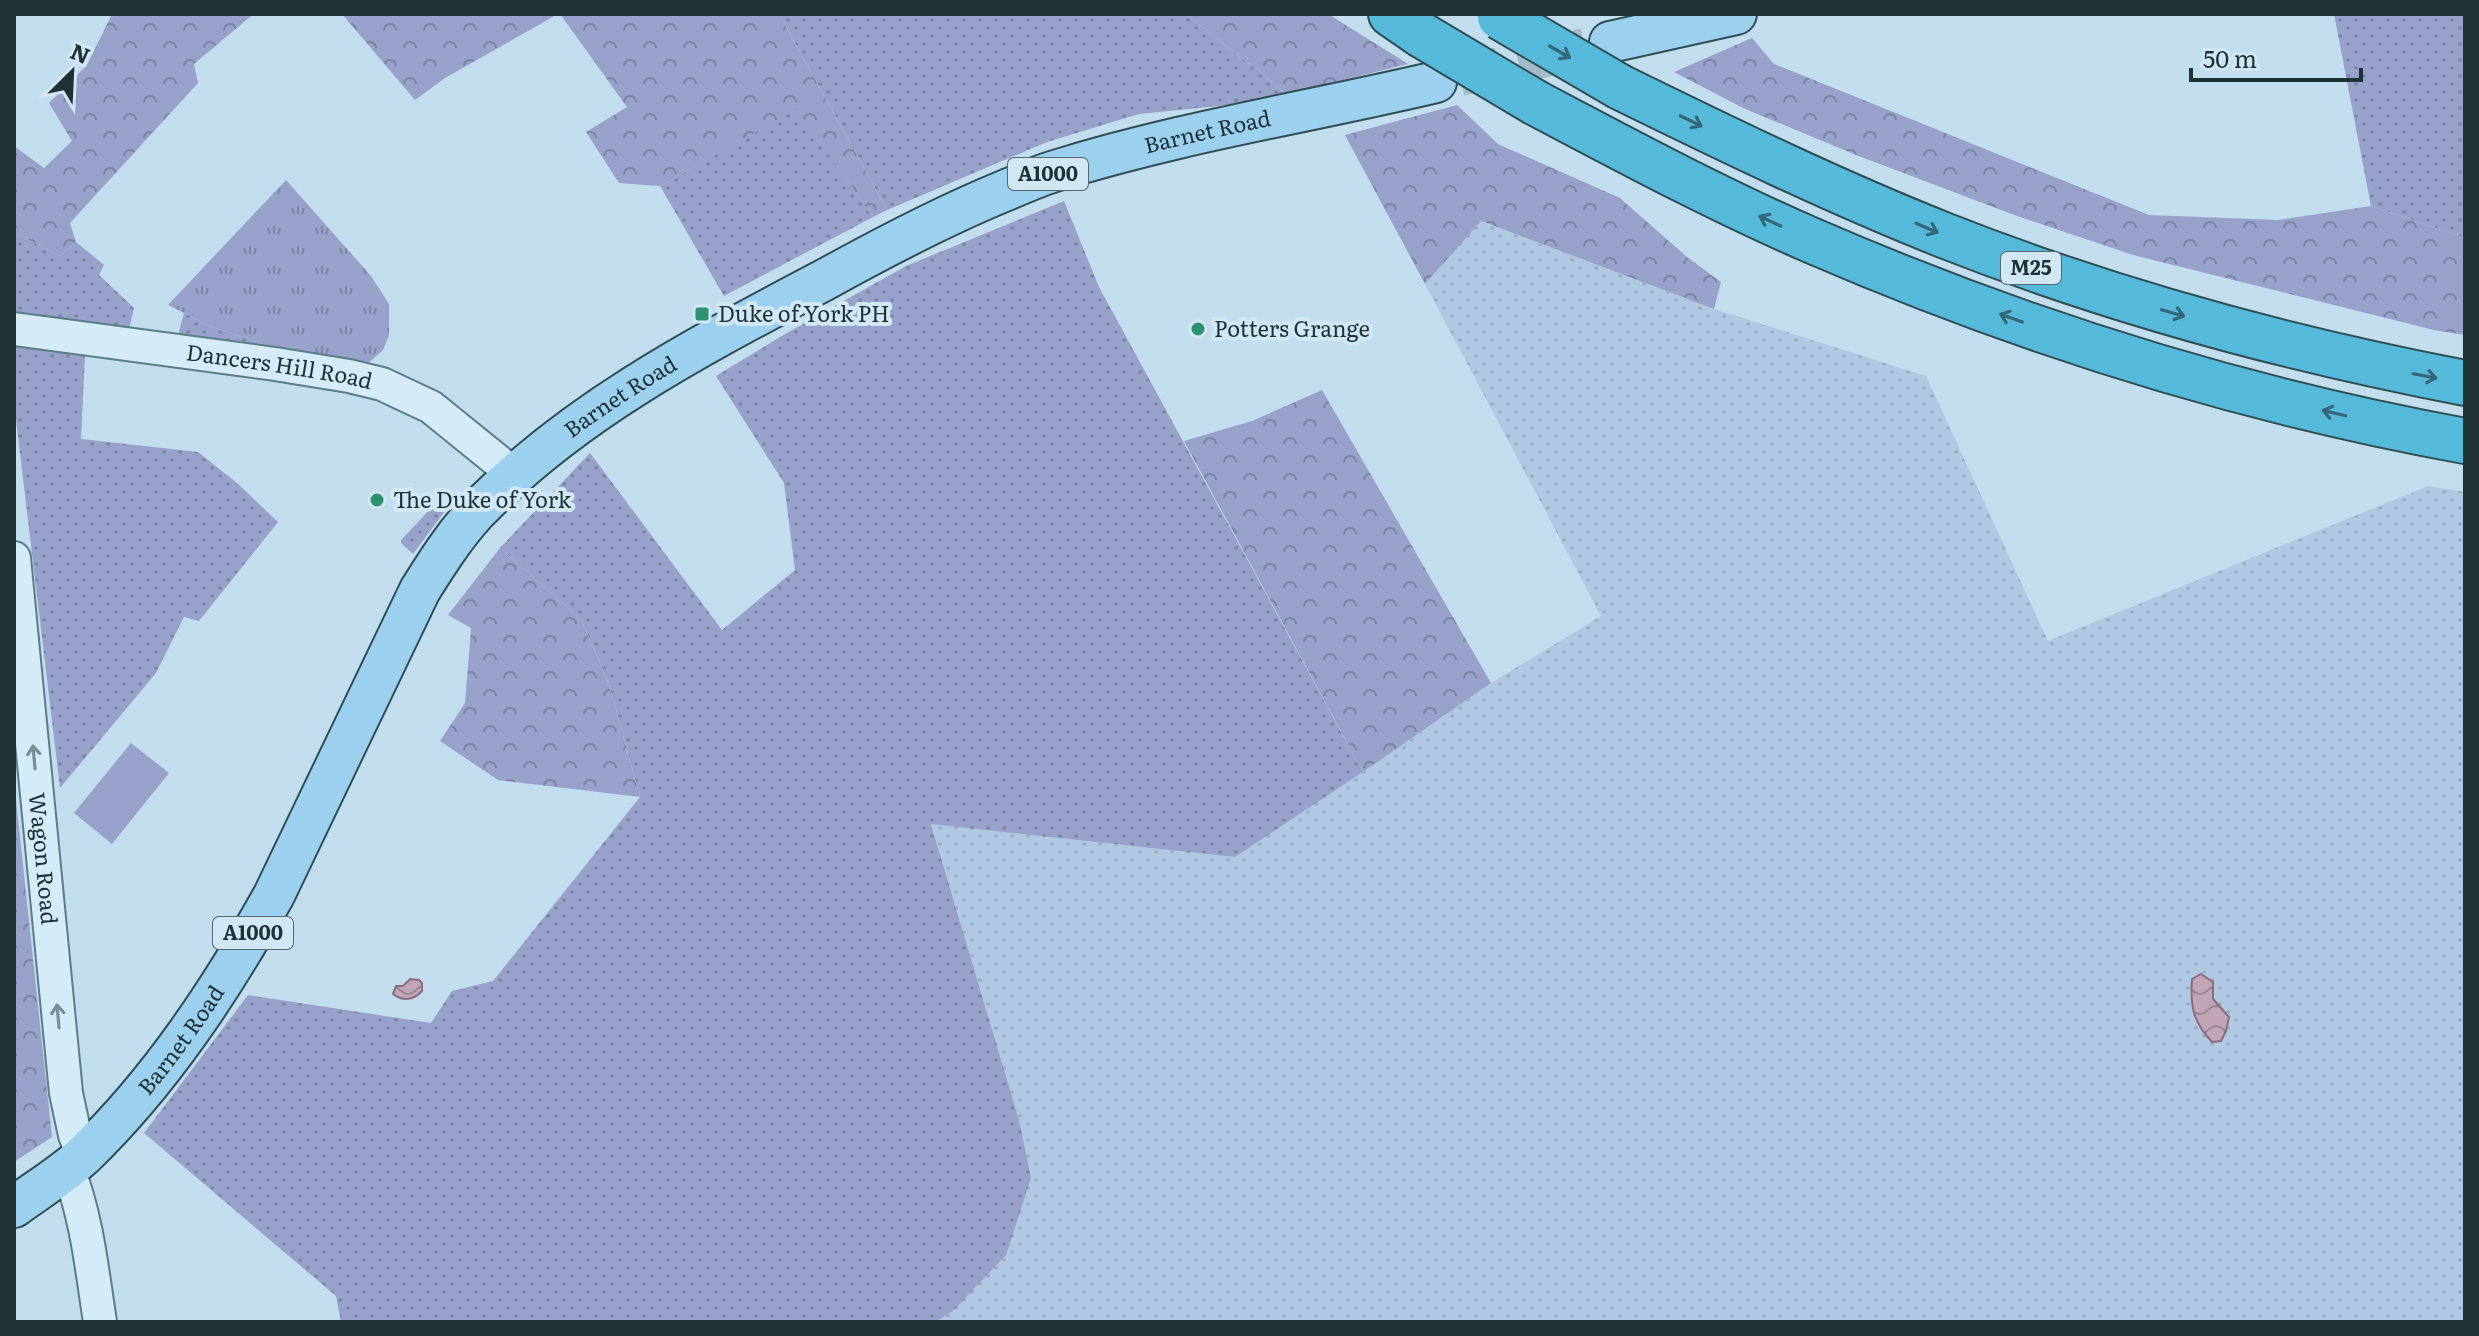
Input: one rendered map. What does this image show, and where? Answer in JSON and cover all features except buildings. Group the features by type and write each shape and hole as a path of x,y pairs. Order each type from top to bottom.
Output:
{"highway":[{"name":"M25","path":"1497,16 1620,87 1800,175 1944,235 2123,299 2385,368 2465,383"},
{"name":"M25","path":"1406,24 1536,103 1679,179 1934,291 2084,344 2209,381 2336,414 2465,441"}],"main road":[{"path":"1610,42 1736,14"},
{"name":"Barnet Road","path":"75,1162 163,1067 250,939 301,843 420,590 446,549 465,525 515,475 563,435 691,353 868,256 956,211 1051,172 1235,125 1436,82"},
{"name":"A1000","path":"14,1207 75,1162"}],"street":[{"name":"Dancers Hill Road","path":"14,329 275,364 382,384 431,407 515,475"},
{"name":"Wagon Road","path":"14,558 66,1093 75,1135 77,1193 100,1322"}],"shaded area":[{"path":"1480,221 1714,309 1926,376 2048,641 2428,486 2465,492 2465,1322 936,1322 953,1311 1019,1120 931,823 1235,857 1491,683 1601,616 1425,284"}],"green space":[{"path":"112,14 258,14 251,16 194,64 198,83 70,223 76,242 60,256 14,232 14,146 44,168 72,141 49,103 87,65"},
{"path":"342,14 558,14 445,78 415,100"},
{"path":"560,14 779,14 887,210 873,217 797,109 660,186 619,183 586,132 627,107"},
{"path":"779,14 1186,14 1287,94 1219,106 1139,114 1047,142 887,210"},
{"path":"1186,14 1328,14 1408,64 1287,94"},
{"path":"2334,14 2465,14 2465,238 2371,206"},
{"path":"1752,38 1774,64 2149,215 2278,220 2371,206 2465,238 2465,335 2434,330 2133,255 2017,216 1856,155 1743,108 1674,72"},
{"path":"1457,105 1498,144 1620,198 1687,257 1721,282 1714,309 1481,221 1425,284 1345,135"},
{"path":"797,108 873,217 724,296 660,186"},
{"path":"286,180 371,276 389,304 389,335 383,350 366,365 281,350 212,327 168,305"},
{"path":"1064,201 1099,287 1363,772 1235,857 931,824 1019,1120 1031,1178 1006,1255 953,1311 936,1322 341,1322 336,1296 144,1133 248,995 431,1023 452,991 493,981 640,797 609,684 581,619 500,548 590,453 722,630 795,570 784,483 716,376 906,266"},
{"path":"14,232 60,256 76,242 104,265 99,275 134,308 128,333 14,318"},
{"path":"184,313 212,327 281,350 178,336"},
{"path":"14,346 85,355 81,439 198,452 278,522 199,621 184,617 156,673 60,788 14,403"},
{"path":"1322,390 1491,683 1363,772 1184,441 1252,421"},
{"path":"444,499 448,507 413,554 401,540 439,500"},
{"path":"500,548 581,619 609,684 640,797 498,780 440,741 465,703 471,628 448,615"},
{"path":"131,743 169,773 112,844 74,813"},
{"path":"14,781 52,1137 14,1162"}],"water":[{"path":"2201,974 2213,982 2213,999 2229,1017 2221,1041 2212,1042 2194,1013 2192,979"},
{"path":"410,979 422,983 419,994 404,999 393,994 396,986 403,986"}],"tunnel":[{"path":"1460,76 1585,48"}],"place":[{"name":"Duke of York PH","path":"702,314"},
{"name":"Potters Grange","path":"1198,329"},
{"name":"The Duke of York","path":"377,500"}]}
